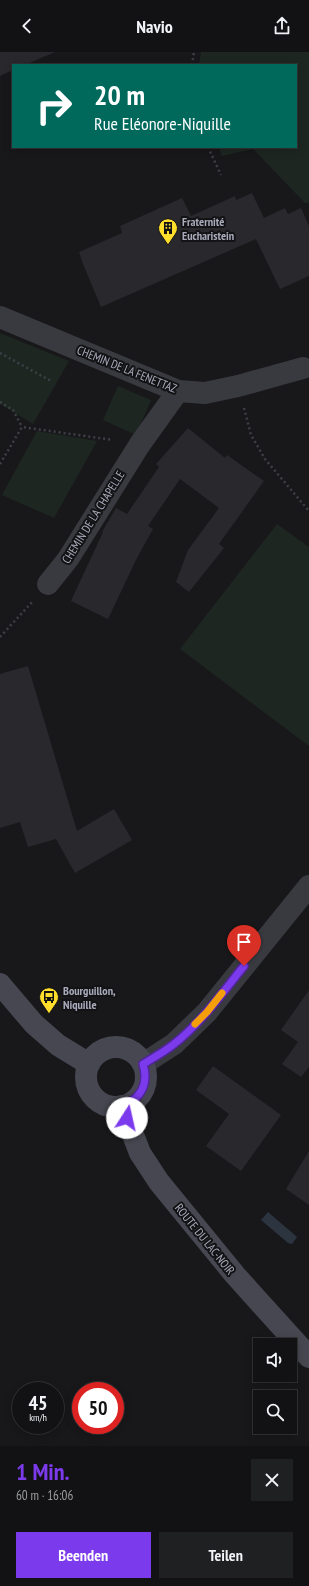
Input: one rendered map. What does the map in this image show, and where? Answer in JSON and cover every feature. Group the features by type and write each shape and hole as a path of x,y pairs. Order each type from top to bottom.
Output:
{"main road":[{"path":"0,984 34,1024 58,1045 89,1064"},
{"path":"111,1047 121,1047 130,1050 138,1056 143,1064 145,1082 138,1097 130,1103 122,1106 104,1104 96,1099 89,1091 86,1082 86,1072 94,1056 102,1050 111,1047"},
{"name":"ROUTE DU LAC-NOIR","path":"122,1106 140,1153 159,1182 235,1275 309,1357"}],"street":[{"name":"CHEMIN DE LA FENETTAZ","path":"0,317 178,391 204,393 238,386 303,368"},
{"name":"CHEMIN DE LA CHAPELLE","path":"48,584 68,559 140,444 178,391"},
{"path":"143,1064 174,1044 207,1012 309,886"}],"path":[{"path":"192,64 194,52"},
{"path":"208,148 221,175"},
{"path":"0,353 51,381"},
{"path":"238,386 251,434 265,459 309,511"},
{"path":"0,402 13,410 22,427"},
{"path":"22,427 140,444"},
{"path":"0,464 22,427"},
{"path":"0,637 48,584"}],"shaded area":[{"path":"201,52 309,52 309,203 305,203 253,149 222,156 219,148 297,148 297,64 199,64"},
{"path":"0,333 69,361 33,424 0,404"},
{"path":"118,386 151,400 136,435 103,420"},
{"path":"37,431 97,441 54,518 2,495"},
{"path":"277,524 309,547 309,746 180,649"}],"water":[{"path":"268,1212 297,1237 292,1244 288,1243 261,1220"}],"building":[{"path":"0,52 55,52 27,64 12,64 12,70 0,76"},
{"name":"Fraternité Eucharistein","path":"252,193 264,218 285,208 288,214 301,208 309,226 309,276 280,289 256,239 101,307 79,252 122,233 120,226 182,198 191,216 235,196 236,200"},
{"path":"188,428 225,458 227,455 264,481 219,544 224,548 189,592 176,582 188,550 219,508 180,479 148,526 153,529 136,560 108,619 71,601 102,532 116,508 127,514 159,467 156,464"},
{"path":"28,666 77,831 114,809 132,840 75,873 56,839 28,847 20,822 0,828 0,674"},
{"path":"309,990 309,1067 301,1077 282,1064 298,1042 281,1030"},
{"path":"213,1066 281,1115 241,1171 206,1146 229,1114 196,1090"},
{"path":"309,1151 309,1205 286,1189"}],"slow traffic":[{"path":"195,1024 222,993"}],"place":[{"name":"Fraternité Eucharistein","path":"168,245"},
{"name":"Bourguillon, Niquille","path":"49,1014"}],"route":[{"path":"127,1118 122,1106 130,1103 138,1097 142,1090 145,1082 143,1064 181,1038 207,1012 244,966"}]}
